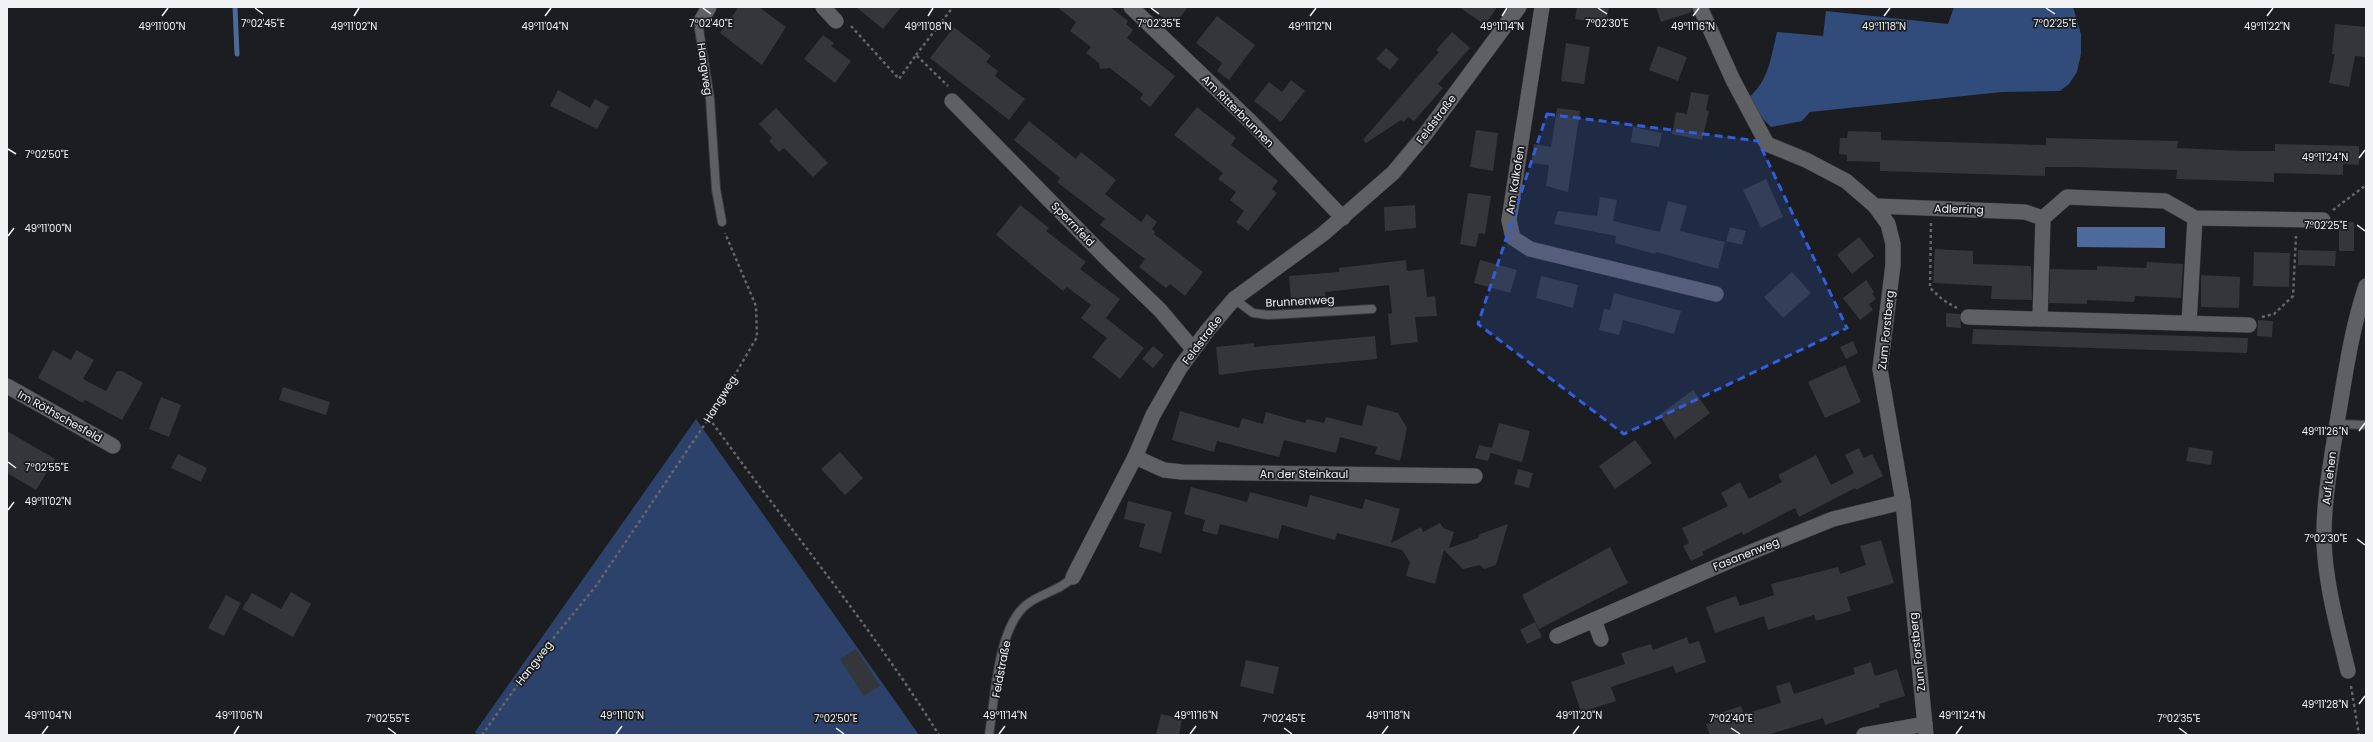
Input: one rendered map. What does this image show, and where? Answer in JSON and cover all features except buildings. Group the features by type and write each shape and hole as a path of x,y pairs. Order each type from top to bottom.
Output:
{"street":[{"name":"Hangweg","path":"701,21 709,7"},
{"path":"823,7 836,21"},
{"name":"Am Ritterbrunnen","path":"1131,7 1251,122 1343,218"},
{"name":"Feldstraße","path":"1073,577 1135,457 1153,415 1193,349 1234,299 1343,218 1377,189 1407,157 1519,7"},
{"name":"Am Kalkofen","path":"1542,7 1508,220 1513,238 1530,249 1716,294"},
{"name":"Zum Forstberg","path":"1700,7 1732,80 1767,144 1806,160 1846,181 1875,206 1888,224 1893,244 1893,265 1880,369 1903,502 1925,730"},
{"name":"Sperrnfeld","path":"952,101 1106,258 1160,310 1193,349"},
{"path":"2040,319 2043,218 2067,197 2166,200 2195,218 2323,220"},
{"name":"Adlerring","path":"1875,206 2025,212 2043,218"},
{"path":"2189,323 2195,218"},
{"name":"Auf Lehen","path":"2348,671 2328,582 2324,542 2326,503 2345,373 2359,307 2366,286"},
{"path":"1968,317 2249,325"},
{"name":"Im Röthschesfeld","path":"7,386 113,446"},
{"name":"An der Steinkaul","path":"1135,457 1164,470 1190,472 1475,476"},
{"name":"Fasanenweg","path":"1557,636 1734,559 1833,519 1903,502"},
{"path":"1594,620 1601,639"},
{"path":"1864,735 1925,730"}],"lane":[{"name":"Hangweg","path":"701,21 699,30 710,99 716,189 722,222"},
{"name":"Brunnenweg","path":"1234,299 1253,313 1268,315 1372,309"},
{"path":"2337,424 2366,425"},
{"name":"Feldstraße","path":"989,735 1002,656 1011,627 1018,614 1027,604 1066,585 1073,577"}],"path":[{"path":"836,21 848,22 899,79 953,7"},
{"path":"916,55 955,94 952,101"},
{"path":"2323,220 2340,203 2366,185"},
{"path":"1932,208 1930,288 1943,300 1962,310 1968,317"},
{"path":"2249,325 2255,317 2267,317 2274,314 2293,296 2297,219"},
{"name":"Hangweg","path":"482,735 533,663 593,590 708,418 757,337 756,306 740,270 722,222"},
{"path":"708,418 757,486 872,636 939,735"},
{"path":"2348,671 2359,735"}],"highlighted area":[{"path":"1547,114 1758,141 1847,328 1624,434 1478,324"}],"shaded area":[{"path":"1954,7 2073,7 2081,34 2081,54 2077,72 2069,84 2060,91 2002,92 1810,112 1802,121 1771,127 1763,119 1749,97 1756,91 1765,76 1771,59 1777,32 1823,36 1826,11 1948,24"},
{"path":"2077,227 2165,227 2165,248 2077,247"},
{"path":"696,419 919,735 478,735 475,732"}],"waterway":[{"path":"235,7 237,54"}]}
